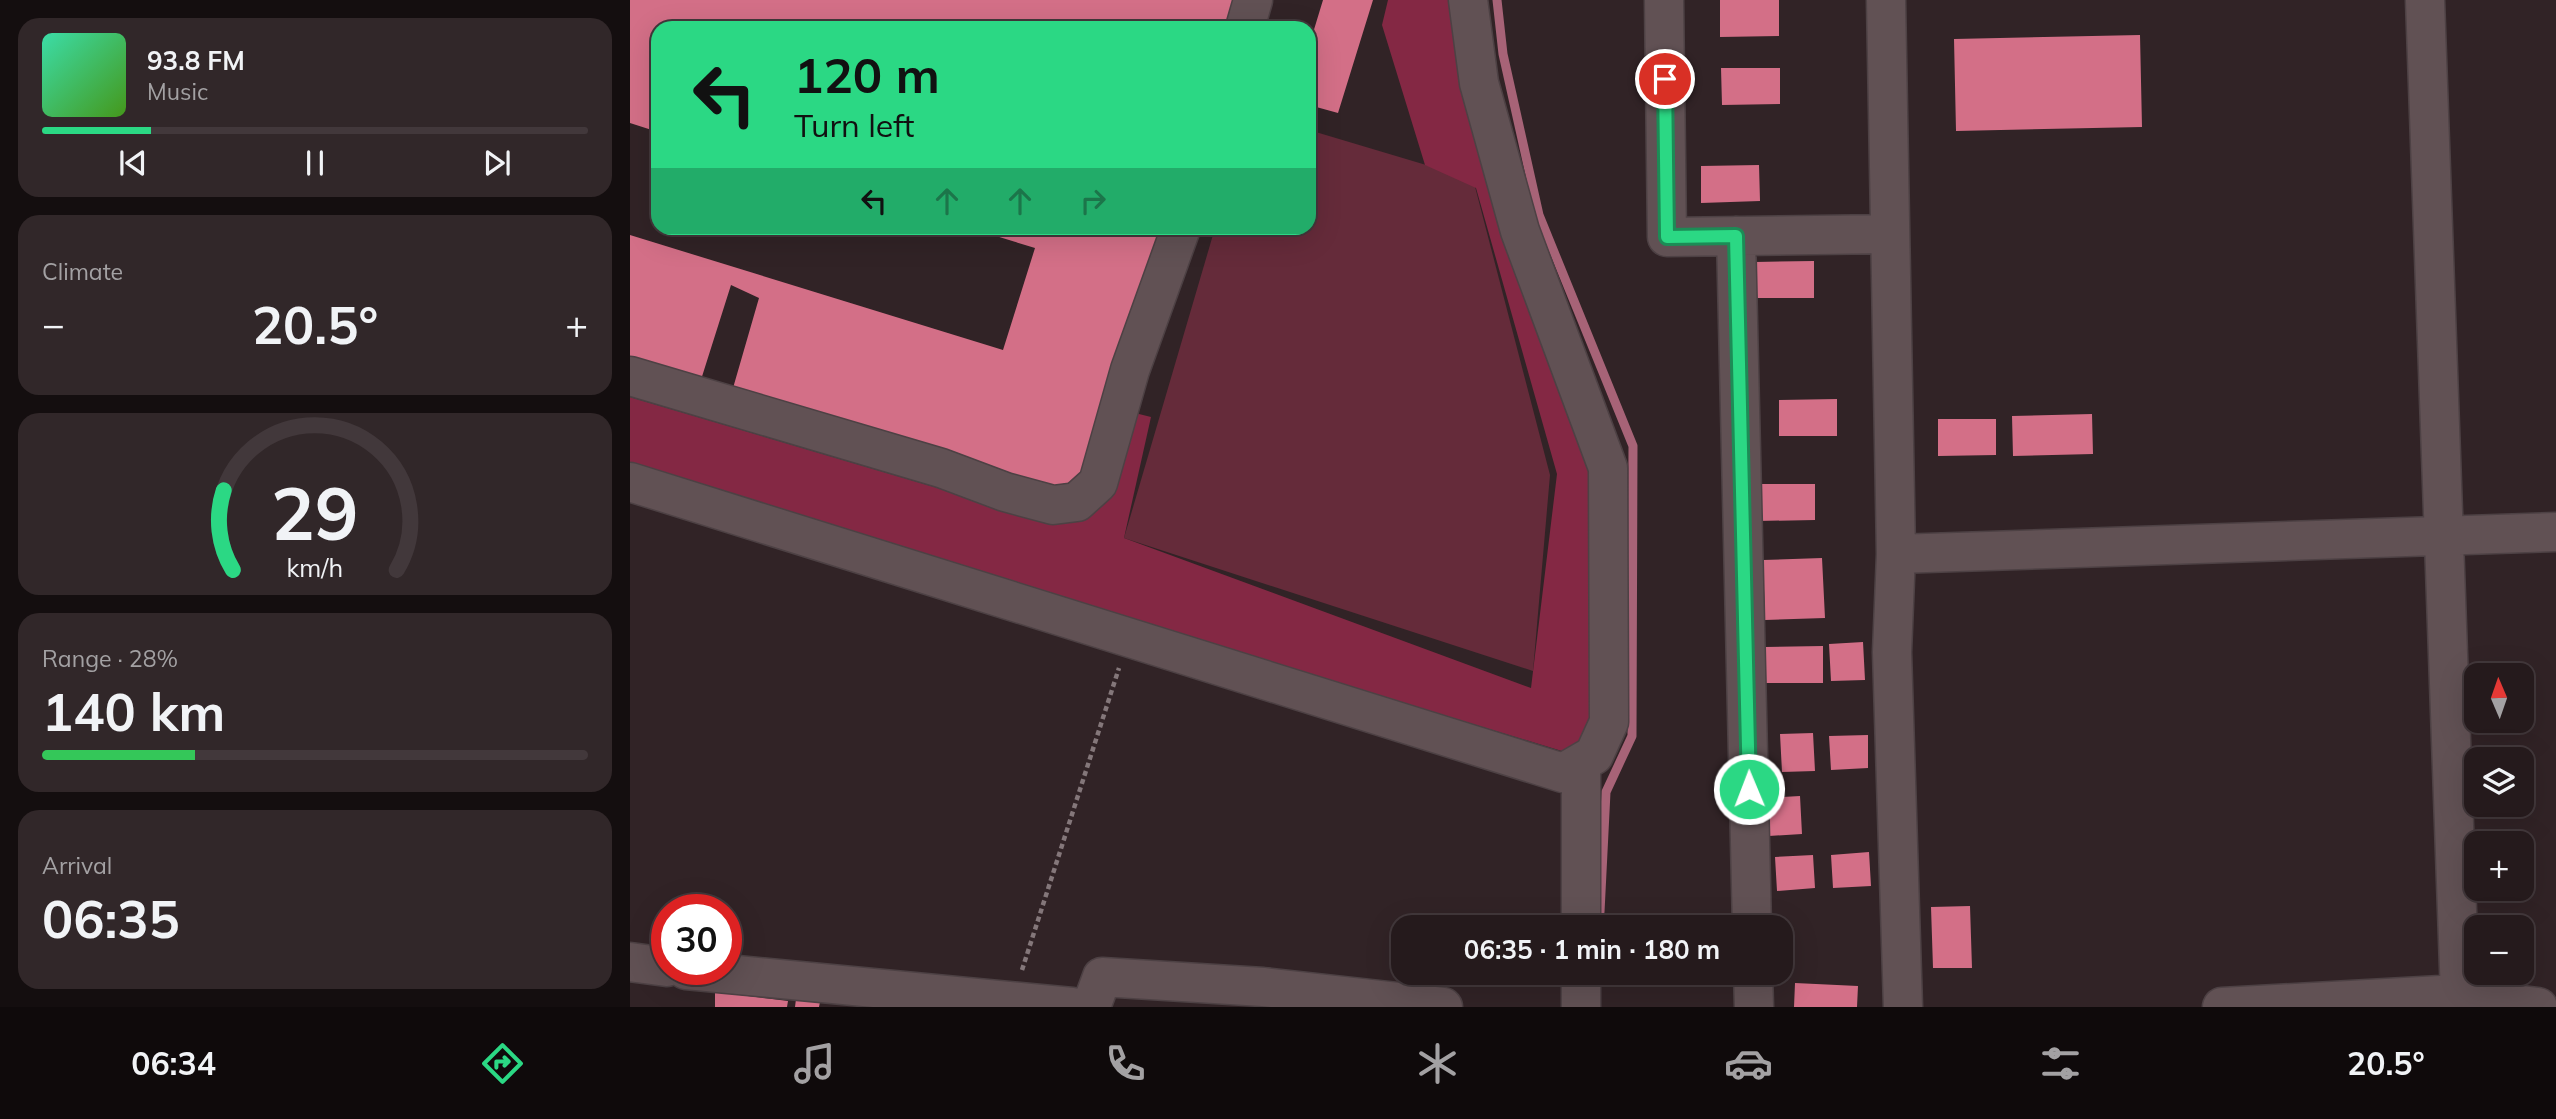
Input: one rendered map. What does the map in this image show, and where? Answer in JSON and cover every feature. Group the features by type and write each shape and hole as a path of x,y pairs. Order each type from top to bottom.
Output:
{"street":[{"path":"1247,21 1253,0"},
{"path":"630,482 1563,773 1581,763 1594,755 1609,722 1608,468 1520,231 1479,83 1468,0"},
{"path":"1664,0 1667,237 1890,234"},
{"path":"1886,0 1895,554 1892,652 1903,1007"},
{"path":"2425,0 2460,996"},
{"path":"630,376 940,468 1005,492 1053,505 1077,502 1098,483 1130,370 1178,235"},
{"path":"1736,236 1752,915"},
{"path":"1895,554 2556,532"},
{"path":"1581,763 1581,915"},
{"path":"630,962 651,965"},
{"path":"742,975 1072,1007"},
{"path":"1091,1007 1102,977 1263,987 1443,1007"},
{"path":"1581,985 1581,1007"},
{"path":"1753,985 1754,1007"},
{"path":"2222,1007 2460,996 2538,1007"}],"path":[{"path":"1012,1002 1129,638"}],"shaded area":[{"path":"1388,0 1468,0 1608,478 1588,759 879,544 630,462 630,397 1053,522 1119,409 1151,417 1124,538 1531,688 1557,474 1476,188 1425,165 1382,25"},
{"path":"1316,132 1473,179 1550,475 1533,671 1124,538 1213,235 1316,235"}],"building":[{"path":"630,0 1236,0 1229,21 651,21 651,130 630,123"},
{"path":"1323,0 1373,0 1338,113 1316,107 1316,23"},
{"path":"1720,0 1779,0 1779,36 1720,37"},
{"path":"2140,35 2142,127 1956,131 1954,39"},
{"path":"1721,68 1780,68 1780,104 1722,105"},
{"path":"1759,165 1760,201 1701,203 1701,166"},
{"path":"630,235 1003,350 1035,248 993,235 1160,235 1080,480 1041,489 731,395 759,298 731,285 699,386 630,362"},
{"path":"1814,261 1814,298 1756,298 1755,262"},
{"path":"1837,399 1837,436 1779,436 1779,400"},
{"path":"2092,414 2093,454 2013,456 2012,416"},
{"path":"1938,419 1996,419 1996,455 1938,456"},
{"path":"1756,484 1815,484 1815,520 1757,521"},
{"path":"1822,558 1825,618 1765,620 1763,560"},
{"path":"1863,642 1865,680 1831,681 1829,644"},
{"path":"1823,646 1823,683 1765,683 1765,647"},
{"path":"1813,733 1815,771 1782,772 1780,734"},
{"path":"1868,735 1868,768 1831,770 1829,736"},
{"path":"1800,796 1802,834 1769,836 1767,798"},
{"path":"1869,852 1871,886 1833,888 1831,855"},
{"path":"1813,855 1815,888 1777,891 1775,857"},
{"path":"1970,906 1972,968 1933,968 1931,907"},
{"path":"1795,983 1858,986 1857,1007 1794,1007"},
{"path":"715,992 788,1001 787,1007 715,1007"},
{"path":"796,999 820,1002 819,1007 795,1007"}],"waterway":[{"path":"1497,0 1503,54 1539,215 1633,446 1632,736 1606,792 1600,912"}],"route":[{"path":"1665,79 1667,237 1736,236 1749,789"}]}
